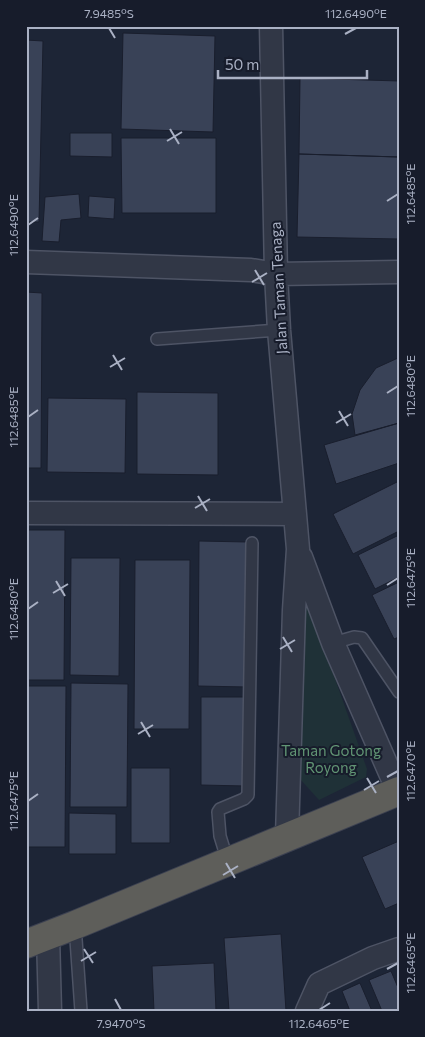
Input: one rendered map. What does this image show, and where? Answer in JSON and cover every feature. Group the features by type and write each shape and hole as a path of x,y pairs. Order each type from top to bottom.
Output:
{"highway":[{"path":"37,939 398,791"}],"street":[{"name":"Jalan Taman Tenaga","path":"271,26 276,274 298,550 287,836"},
{"path":"26,262 251,270 276,274 399,272"},
{"path":"26,513 295,514"},
{"name":"Jalan Taman Tenaga","path":"298,550 332,643 398,791"},
{"path":"37,939 50,1011"},
{"path":"306,1011 319,984 373,958 399,948"}],"lane":[{"path":"157,339 279,330"},
{"path":"228,862 220,836 218,812 220,809 244,799 248,795 252,543"},
{"path":"332,643 354,637 362,638 399,692"},
{"path":"75,924 81,1011"}],"green space":[{"name":"Taman Gotong Royong","path":"306,608 310,608 367,769 366,777 319,800 300,779 301,612"}],"building":[{"path":"123,33 215,36 213,132 121,129"},
{"path":"26,40 43,41 39,222 26,222"},
{"path":"300,78 399,81 399,157 299,154"},
{"path":"70,133 112,133 112,157 70,156"},
{"path":"121,138 216,138 216,213 122,213"},
{"path":"299,154 399,157 399,239 297,237"},
{"path":"79,194 81,218 61,220 59,242 42,241 45,197"},
{"path":"89,196 115,198 114,219 88,217"},
{"path":"26,292 42,293 41,468 26,468"},
{"path":"398,358 399,423 355,435 352,414 360,390 376,368"},
{"path":"137,392 218,393 218,475 137,474"},
{"path":"48,398 126,399 125,473 47,472"},
{"path":"399,423 399,463 336,484 324,445"},
{"path":"399,481 399,531 353,554 333,514"},
{"path":"26,530 65,530 64,680 26,680"},
{"path":"399,535 399,577 375,589 358,555"},
{"path":"199,541 247,542 247,687 198,686"},
{"path":"71,558 120,558 119,676 70,675"},
{"path":"135,560 190,560 189,729 134,729"},
{"path":"399,582 399,637 394,639 372,595"},
{"path":"71,683 128,684 127,807 70,807"},
{"path":"26,686 66,686 65,847 26,847"},
{"path":"201,697 245,697 245,786 201,785"},
{"path":"131,768 170,768 170,843 131,843"},
{"path":"69,813 116,814 116,854 69,854"},
{"path":"399,841 399,903 385,909 362,857"},
{"path":"281,934 286,1011 229,1011 224,938"},
{"path":"214,963 216,1011 154,1011 152,966"},
{"path":"391,971 399,990 399,1011 382,1011 369,980"},
{"path":"360,983 372,1011 350,1011 342,991"}]}
